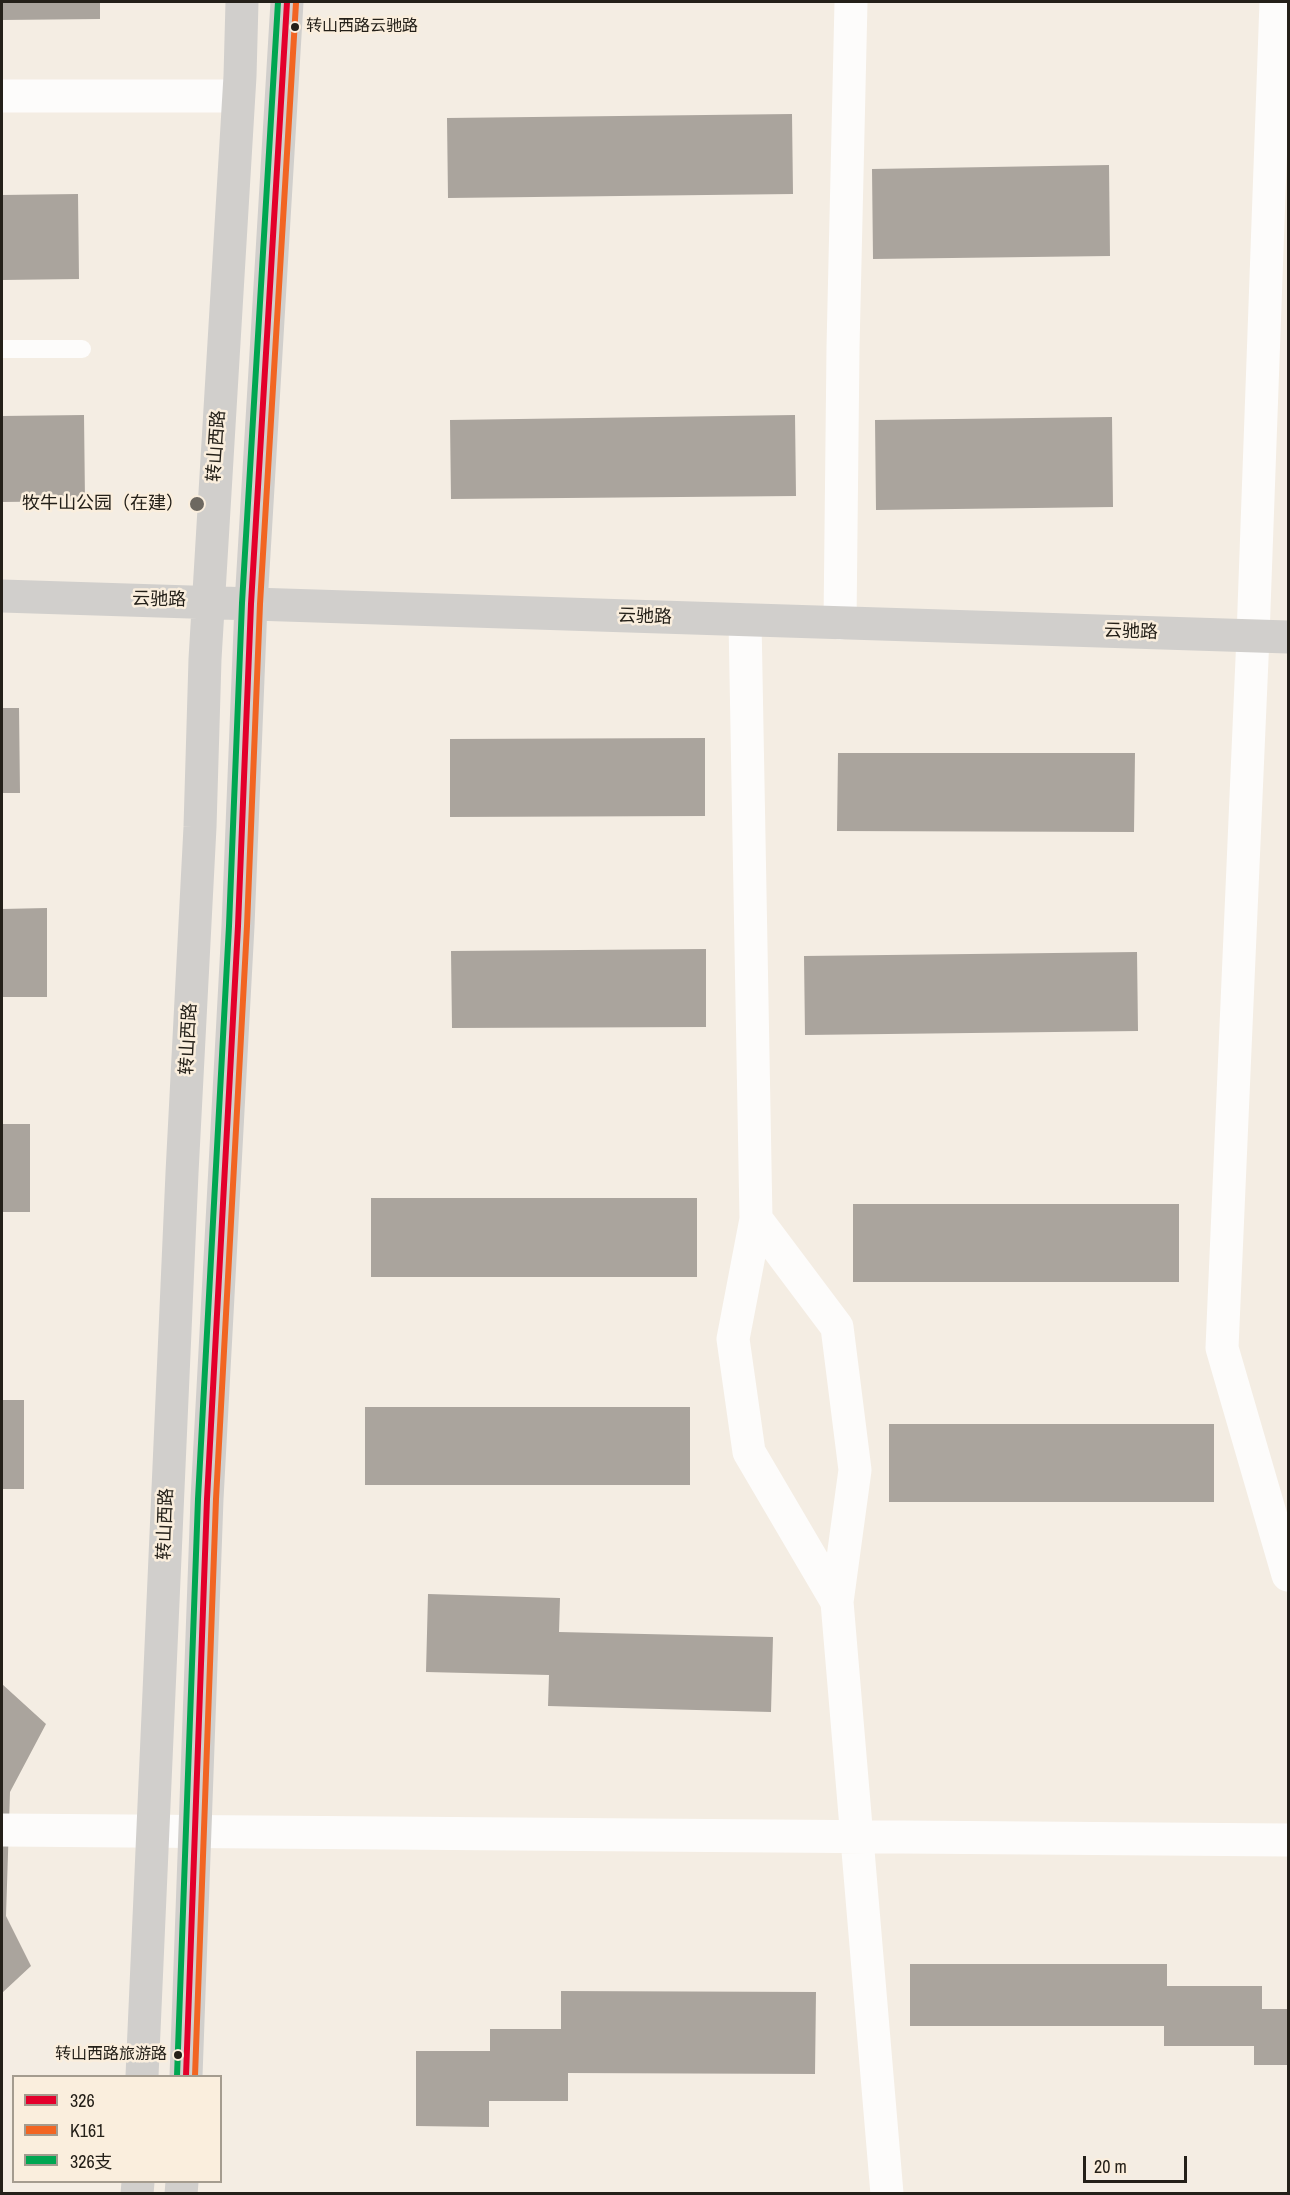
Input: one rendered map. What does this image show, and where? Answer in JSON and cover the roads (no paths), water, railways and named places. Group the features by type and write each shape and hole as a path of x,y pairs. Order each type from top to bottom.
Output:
{"main road":[{"name":"转山西路","path":"142,2075 181,1185 201,827 208,601 240,76 242,2"},
{"path":"186,2075 207,1499 238,926 251,604 287,2"},
{"name":"云驰路","path":"2,596 1288,637"}],"street":[{"path":"840,623 843,348 851,2"},
{"path":"1276,2 1253,636 1222,1348 1288,1575"},
{"path":"2,96 230,96"},
{"path":"746,620 756,1219 733,1339 749,1452 837,1602"},
{"path":"756,1219 837,1326 855,1470 837,1602 887,2193"},
{"path":"2,1830 153,1833 1288,1840"}],"lane":[{"path":"2,349 82,349"}],"place":[{"name":"转山西路云驰路","path":"295,27"},
{"name":"牧牛山公园（在建）","path":"197,504"},
{"name":"转山西路旅游路","path":"178,2055"}]}
